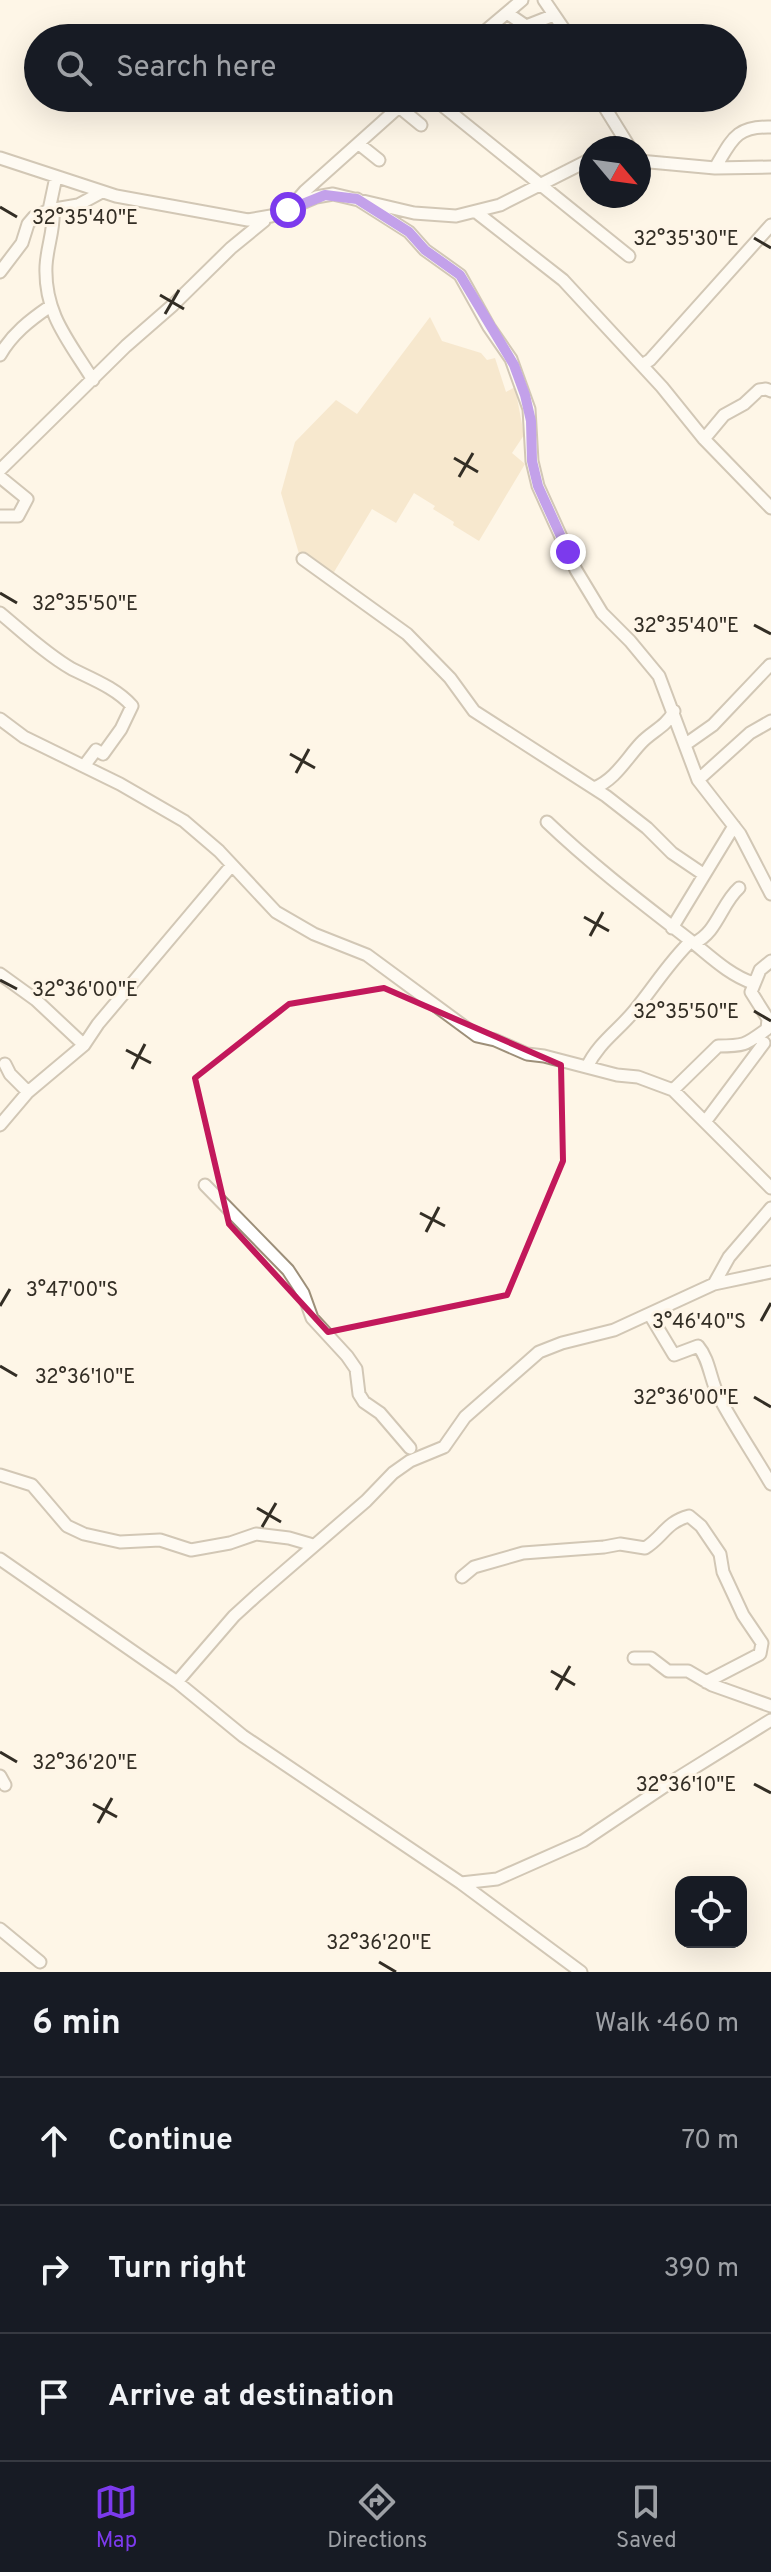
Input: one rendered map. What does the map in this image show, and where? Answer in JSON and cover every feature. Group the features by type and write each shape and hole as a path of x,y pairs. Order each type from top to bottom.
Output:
{"street":[{"path":"494,24 522,0"},
{"path":"544,0 560,24"},
{"path":"507,13 523,24"},
{"path":"531,24 554,15"},
{"path":"288,210 394,112"},
{"path":"405,112 421,125"},
{"path":"450,112 629,256"},
{"path":"608,112 623,136"},
{"path":"715,168 730,144 744,131 751,127 771,127"},
{"path":"359,144 379,160"},
{"path":"0,158 102,192 248,220 271,216 325,195 357,199 414,213 456,216 500,205 579,165"},
{"path":"651,162 715,168 771,167"},
{"path":"56,177 51,210 54,224 47,250 49,307 93,380"},
{"path":"0,272 22,243 31,219 51,210 78,205 102,192"},
{"path":"357,199 409,232 425,250 454,269 467,285 514,365 531,421 532,461 538,486 572,561 602,613 655,670 674,711 698,780 734,826 771,894"},
{"path":"476,212 563,280 642,365 704,439 771,508"},
{"path":"0,470 126,346 231,248 271,216"},
{"path":"642,365 650,360 771,225"},
{"path":"0,355 29,320 49,307"},
{"path":"704,439 724,415 744,404 759,390 771,391"},
{"path":"0,477 27,499 18,516 0,516"},
{"path":"303,559 407,634 450,678 474,711 594,788 628,813 672,853 703,874"},
{"path":"0,613 72,669 99,681 132,706 121,729 103,754 95,751 84,766"},
{"path":"686,744 713,725 770,665"},
{"path":"594,788 607,782 641,742 665,725 674,711"},
{"path":"0,719 24,737 184,821 203,835 276,912 314,934 367,955 477,1036 527,1054 638,1077 673,1090 771,1188"},
{"path":"698,780 750,733 771,721"},
{"path":"547,822 610,878 715,962 753,983"},
{"path":"672,928 734,826"},
{"path":"0,1125 28,1092 84,1045 98,1024 232,865"},
{"path":"587,1067 598,1048 637,1008 663,971 692,942 702,940 739,888"},
{"path":"673,1090 718,1046 735,1047 747,1043 767,1029 768,1019 751,992 760,970 771,961"},
{"path":"0,974 36,1000 84,1045"},
{"path":"705,1122 768,1038"},
{"path":"768,1038 767,1055 771,1058"},
{"path":"5,1064 10,1074 28,1092"},
{"path":"205,1185 288,1270 303,1293 312,1318 356,1369 359,1394 364,1402 380,1413 410,1448"},
{"path":"714,1284 729,1257 771,1208"},
{"path":"177,1682 234,1616 404,1465 444,1447 465,1417 539,1352 614,1330 714,1284 771,1272"},
{"path":"650,1315 674,1355 698,1346 704,1354 719,1397 771,1484"},
{"path":"0,1475 32,1485 67,1526 84,1534 120,1542 160,1540 191,1550 230,1543 256,1534 313,1545"},
{"path":"462,1577 474,1567 523,1553 620,1544 645,1548 665,1527 689,1516 701,1526 720,1554 723,1572 743,1615 762,1643 760,1654 706,1682"},
{"path":"0,1559 177,1682 243,1736 461,1883 581,1972"},
{"path":"634,1658 651,1658 668,1671 688,1671 706,1682 771,1706"},
{"path":"461,1883 497,1879 583,1841 771,1720"},
{"path":"0,1929 40,1962"}],"highlighted area":[{"path":"384,988 561,1065 563,1161 507,1295 328,1332 229,1224 195,1078 289,1004"}],"shaded area":[{"path":"430,317 442,341 481,353 487,360 495,358 506,392 515,387 524,435 512,453 525,464 479,541 453,525 454,522 433,509 435,506 414,493 396,523 372,509 331,577 300,557 281,493 295,442 336,400 357,414"}],"route":[{"path":"288,210 325,195 357,199 409,232 425,250 460,275 514,365 531,421 532,461 538,486 568,552"}]}
